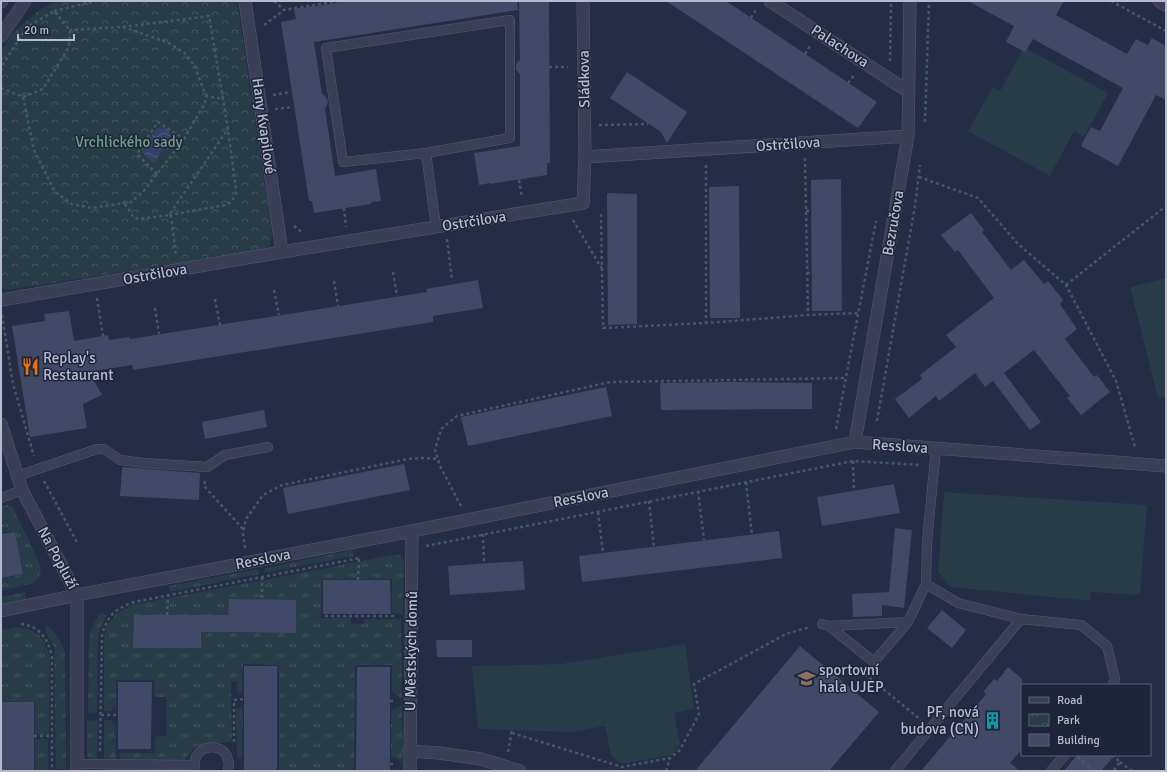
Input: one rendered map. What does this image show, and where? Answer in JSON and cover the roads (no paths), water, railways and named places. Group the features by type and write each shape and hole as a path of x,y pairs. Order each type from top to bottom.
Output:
{"street":[{"path":"1,36 25,1"},
{"name":"Hany Kvapilové","path":"246,1 282,252"},
{"name":"Sládkova","path":"583,1 585,157"},
{"name":"Palachova","path":"770,1 909,92"},
{"name":"Bezručova","path":"855,442 908,136 910,1"},
{"path":"1159,1 1166,5"},
{"name":"Ostrčilova","path":"1,300 583,203 585,157 908,136"},
{"name":"Na Popluží","path":"1,424 22,490 77,595 77,768"},
{"name":"Resslova","path":"1,611 412,531 855,442 1166,466"},
{"name":"U Městských domů","path":"410,771 412,531"},
{"path":"410,751 440,753 481,759 520,771"}],"lane":[{"path":"510,20 510,138 426,153 343,162 326,48 510,20"},
{"path":"426,153 436,227"},
{"path":"17,476 97,449 104,449 120,460 207,467 226,455 268,447"},
{"path":"908,622 826,625 874,662 908,622 926,584 927,542 936,448"},
{"path":"1,498 22,490"},
{"path":"926,584 958,603 1021,619 1081,626 1107,646 1115,678 1113,684"},
{"path":"895,771 1021,619"},
{"path":"77,768 100,765 195,768 195,760 201,750 212,747 217,748 226,754 229,765 228,771"},
{"path":"1051,771 1064,756"}],"water":[{"path":"161,128 172,134 154,164 142,152 156,129"}],"place":[{"name":"Replay's Restaurant","path":"30,367"},
{"name":"sportovní hala UJEP","path":"806,679"},
{"name":"PF, nová budova (CN)","path":"992,721"}],"park label":[{"name":"Vrchlického sady","path":"129,142"}]}
